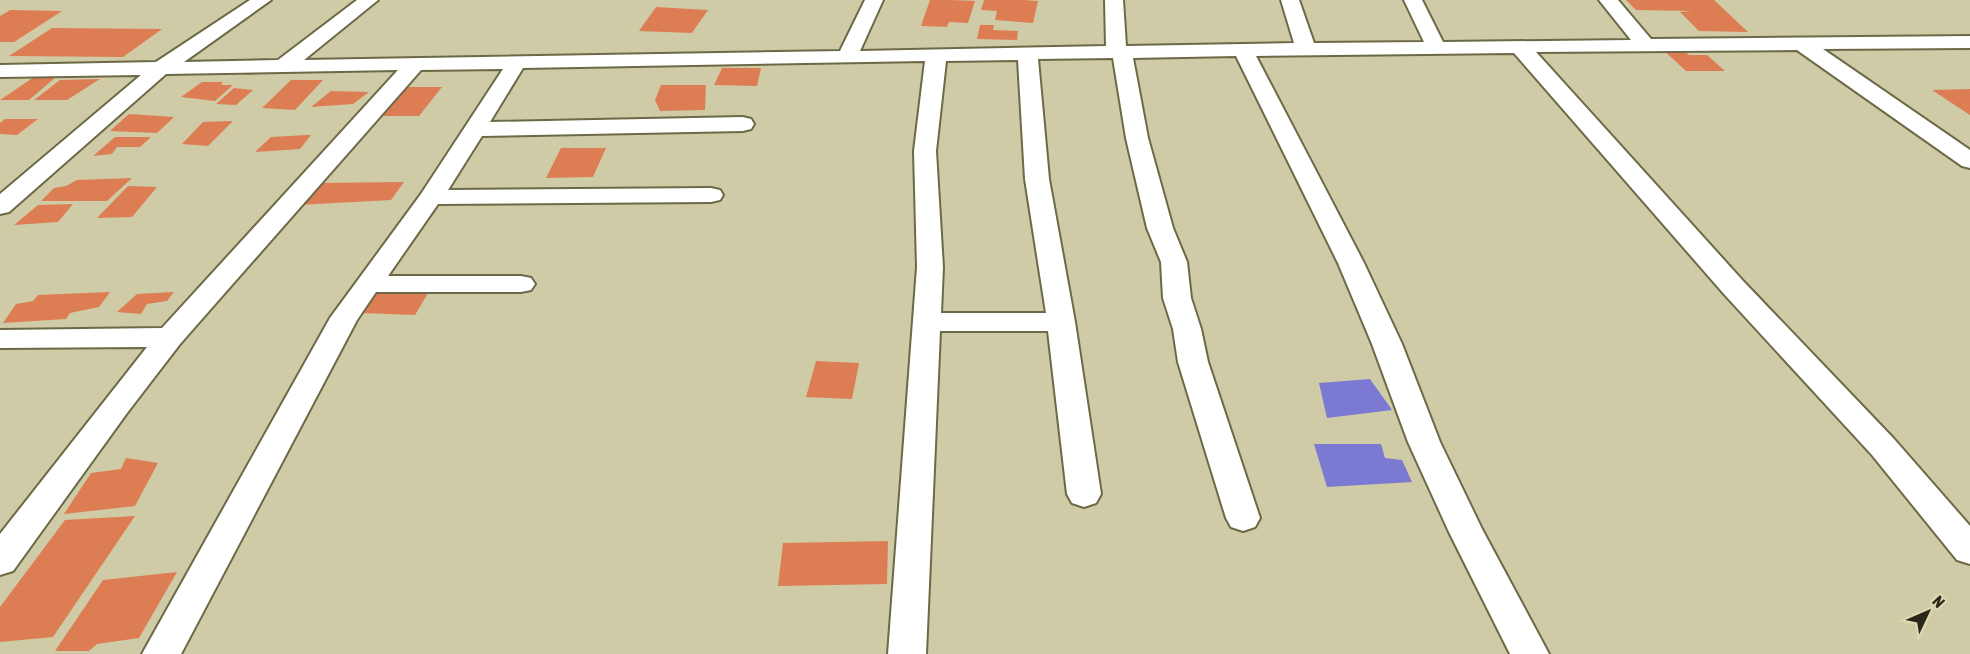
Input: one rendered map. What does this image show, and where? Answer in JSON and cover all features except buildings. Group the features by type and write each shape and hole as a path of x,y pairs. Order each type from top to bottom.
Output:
{"street":[{"path":"0,207 160,69 262,0"},
{"path":"282,67 369,0"},
{"path":"846,57 874,0"},
{"path":"1114,0 1119,53 1137,138 1160,228 1174,262 1177,298 1187,328 1193,362 1243,518"},
{"path":"1290,0 1306,49"},
{"path":"1413,0 1437,49"},
{"path":"1608,0 1647,47"},
{"path":"0,71 1306,49 1970,42"},
{"path":"1802,45 1970,161"},
{"path":"1521,48 1734,288 1883,447 1970,550"},
{"path":"1243,50 1351,263 1387,344 1424,442 1466,532 1530,654"},
{"path":"1028,55 1037,178 1061,322 1084,495"},
{"path":"907,654 930,267 925,151 936,56"},
{"path":"161,654 344,318 431,197 516,63"},
{"path":"0,561 116,405 170,337 414,65"},
{"path":"473,129 743,124"},
{"path":"431,197 711,195"},
{"path":"369,284 521,284"},
{"path":"927,322 990,324 1061,322"},
{"path":"0,339 170,337"}],"shaded area":[{"path":"1370,379 1392,410 1327,418 1319,383"},
{"path":"1314,444 1381,444 1385,458 1402,460 1412,482 1327,487"}]}
